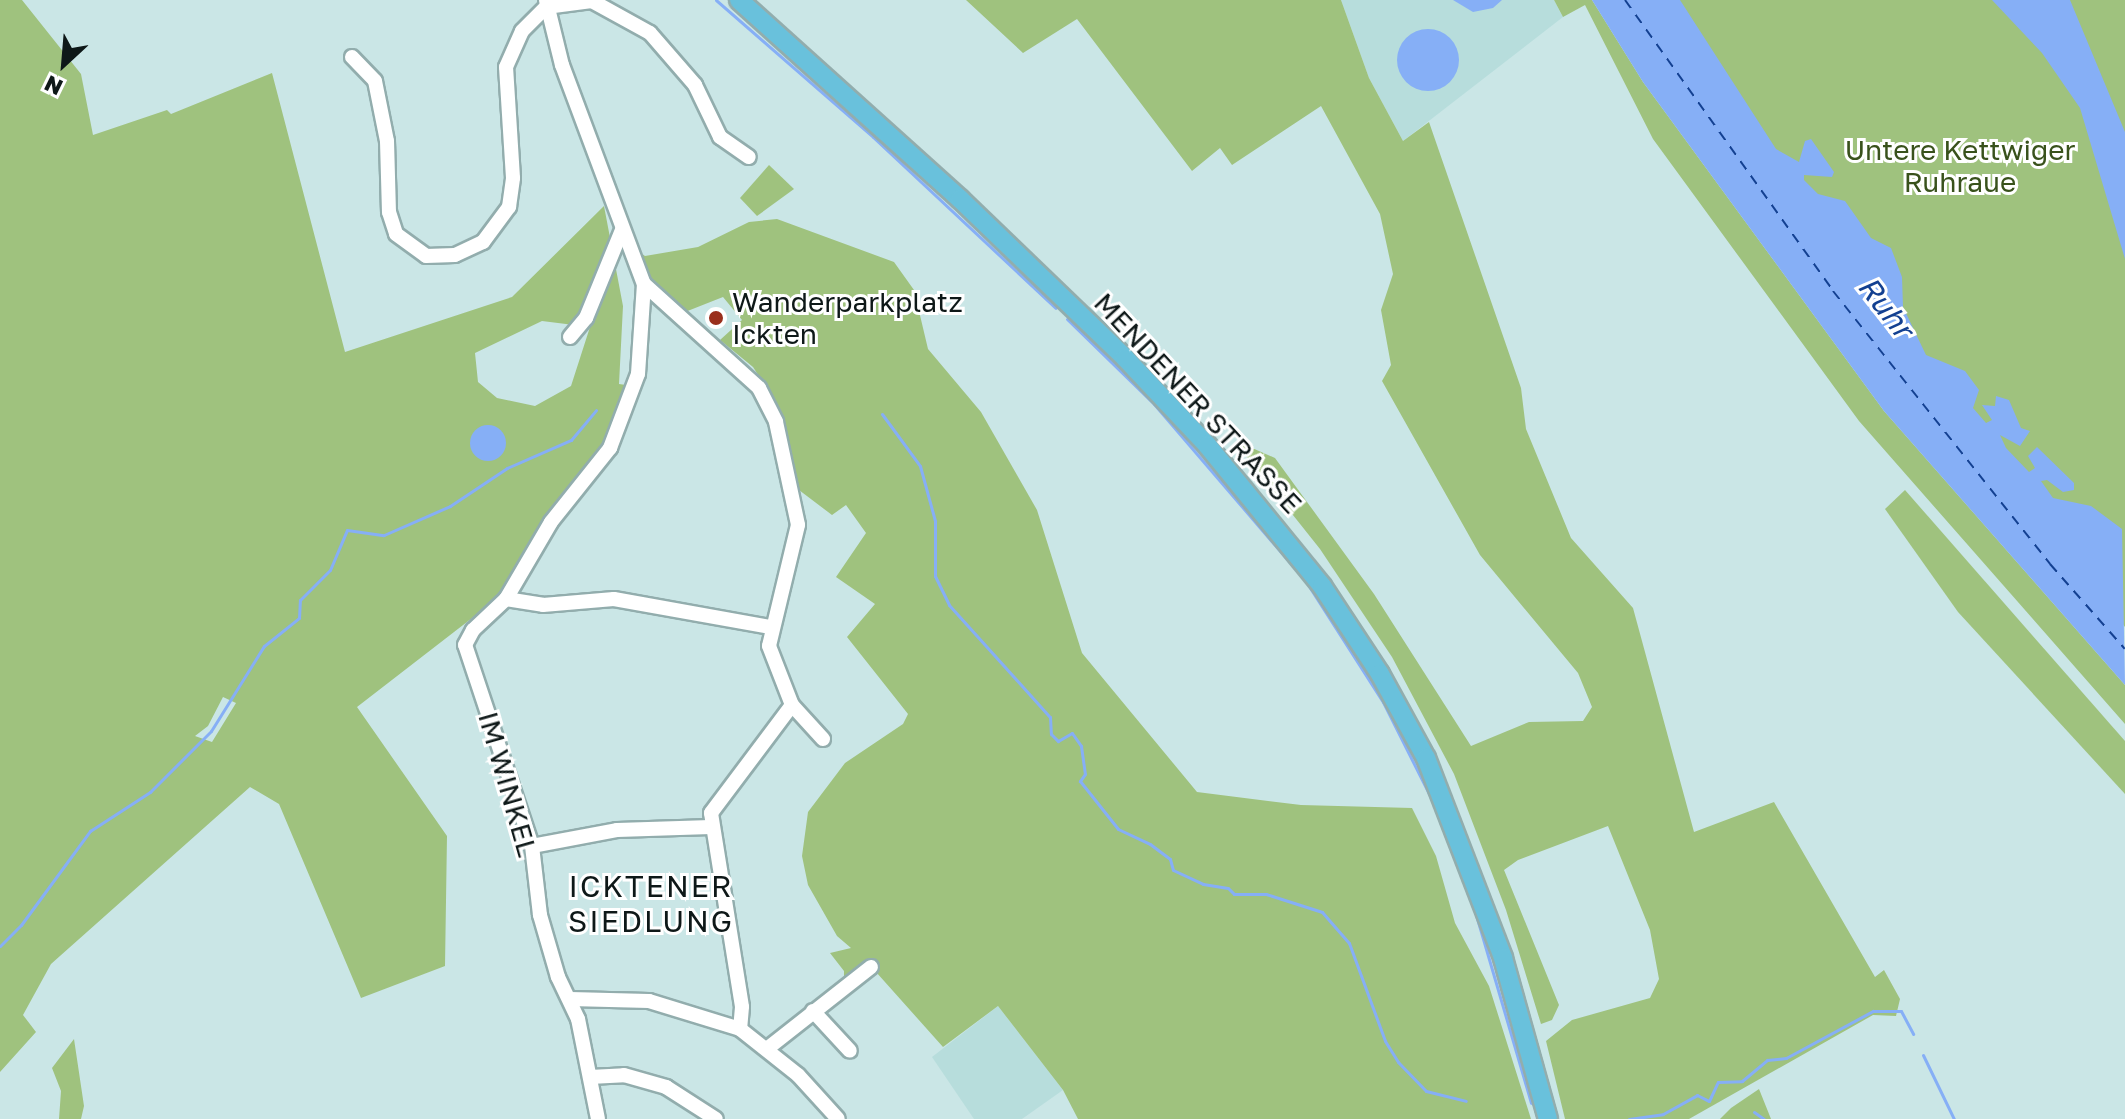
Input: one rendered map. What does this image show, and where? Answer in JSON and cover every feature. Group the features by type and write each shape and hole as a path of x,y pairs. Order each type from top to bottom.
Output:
{"main road":[{"name":"MENDENER STRASSE","path":"739,0 960,199 1125,358 1237,480 1322,586 1380,674 1450,814 1503,958 1548,1119"}],"street":[{"path":"352,57 375,81 388,150 389,212 396,234 426,256 455,255 483,242 509,207 513,178 506,67 522,31 546,3 592,1 650,33 695,85 720,137 749,157"},
{"path":"546,3 622,230 644,284 702,337 743,368 776,422 798,525 795,553 770,627 769,646 792,705 823,739"},
{"path":"570,337 586,318 622,230"},
{"path":"644,284 638,374 624,417 598,467 551,522 506,599 543,605 614,599 770,627"},
{"name":"IM WINKEL","path":"506,599 473,630 465,645 532,846 540,915 557,973 570,999 598,1119"},
{"path":"740,1029 742,1007 711,813 792,705"},
{"path":"532,846 617,830 711,827"},
{"path":"768,1048 871,967"},
{"path":"570,999 649,1001 740,1029 768,1048 838,1119"},
{"path":"813,1011 850,1051"},
{"path":"590,1077 624,1075 666,1087 716,1119"}],"shaded area":[{"path":"1341,0 1554,0 1563,17 1403,141 1369,78"},
{"path":"998,1006 1063,1090 1022,1119 974,1119 932,1057"}],"green space":[{"path":"0,0 22,0 81,74 93,135 167,110 171,114 272,73 345,352 512,297 604,206 623,306 619,384 626,385 606,442 585,475 547,514 498,598 357,707 447,836 445,966 361,998 279,804 250,787 51,964 23,1015 36,1032 0,1072","holes":["542,321 590,327 571,386 535,406 497,398 478,382 475,353","223,697 236,703 212,742 195,736 208,726"]},
{"path":"966,0 1341,0 1369,78 1403,141 1429,122 1521,388 1526,429 1571,538 1633,608 1694,832 1774,802 1875,977 1884,970 1900,999 1896,1016 1873,1015 1689,1119 1565,1119 1546,1041 1572,1020 1650,998 1659,979 1650,930 1608,826 1518,860 1504,870 1559,1005 1552,1020 1541,1024 1506,910 1454,774 1392,657 1320,549 1242,451 1243,444 1275,458 1374,594 1471,746 1529,722 1583,721 1592,707 1578,673 1480,555 1382,381 1391,365 1381,310 1393,274 1380,214 1321,106 1232,165 1220,148 1192,171 1077,19 1023,53"},
{"path":"1554,0 1592,0 1643,82 1884,411 2125,685 2125,724 1859,421 1653,139 1585,5 1563,17"},
{"name":"Untere Kettwiger Ruhraue","path":"1653,0 2125,0 2125,627"},
{"path":"769,165 794,189 757,216 740,198"},
{"path":"777,219 894,262 914,290 928,349 981,412 1037,510 1082,653 1197,792 1301,805 1412,808 1436,856 1455,923 1489,986 1531,1119 1078,1119 1063,1090 998,1006 943,1047 868,963 844,982 844,971 830,953 851,948 837,936 808,885 802,856 808,812 845,763 903,724 908,714 847,637 875,604 836,577 866,533 846,505 832,515 799,490 777,404 753,367 720,340 742,320 723,297 685,312 651,278 638,251 645,256 698,247 749,222"},
{"path":"1905,490 2125,741 2125,794 1958,612 1885,509"},
{"path":"74,1039 84,1106 81,1119 59,1119 61,1091 52,1068"},
{"path":"1759,1089 1771,1119 1720,1119 1731,1108"}],"water":[{"path":"1453,0 1502,0 1493,8 1473,12"},
{"name":"Ruhr","path":"1592,0 1680,0 1776,149 1799,162 1805,141 1811,139 1834,172 1832,177 1804,175 1804,180 1818,194 1845,201 1871,238 1891,248 1902,277 1903,307 1926,355 1965,371 1979,390 1973,408 1986,423 1992,420 1982,405 1995,406 1996,396 2009,400 2021,428 2030,431 2020,446 2000,435 2006,448 2029,472 2035,468 2028,456 2037,447 2074,483 2074,490 2063,492 2047,480 2041,481 2053,498 2091,506 2122,529 2125,685 1884,411 1643,82"},
{"path":"1992,0 2070,0 2125,132 2125,259 2080,108 2042,53"},
{"path":"1428,29 1440,31 1450,38 1457,48 1457,72 1450,82 1440,89 1428,91 1416,89 1406,82 1399,72 1397,60 1399,48 1406,38 1416,31"},
{"path":"488,425 501,430 506,443 501,456 488,461 475,456 470,443 475,430"}],"waterway":[{"path":"716,0 873,137 1056,308"},
{"path":"1067,319 1154,404 1305,580 1383,702 1434,804"},
{"path":"0,946 21,925 90,831 150,792 211,731 264,646 299,618 300,600 330,570 347,530 384,535 450,506 507,468 571,440 596,410"},
{"path":"882,414 920,466 935,521 935,576 949,605 1050,717 1051,734 1058,741 1072,733 1081,746 1085,774 1080,781 1118,829 1150,844 1170,859 1173,870 1203,884 1228,888 1234,894 1266,894 1322,912 1349,943 1385,1041 1398,1062 1426,1091 1466,1101"},
{"path":"1474,908 1531,1103"},
{"path":"1629,1119 1663,1114 1697,1095 1709,1101 1718,1082 1742,1081 1767,1060 1786,1058 1873,1011 1901,1011 1913,1034"},
{"path":"1923,1055 1954,1119"},
{"path":"1754,1112 1764,1119"}],"ferry route":[{"path":"1625,0 1833,291 2050,564 2125,649"}],"place":[{"name":"Wanderparkplatz Ickten","path":"716,318"}],"district":[{"name":"ICKTENER SIEDLUNG","path":"651,903"}]}
